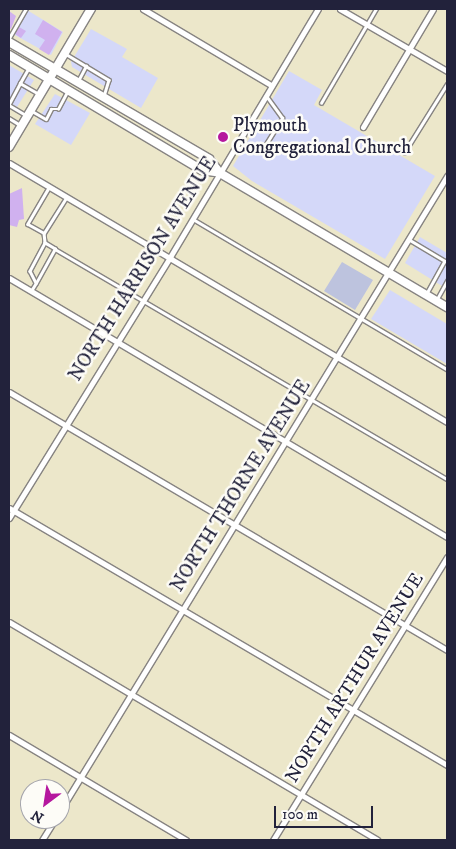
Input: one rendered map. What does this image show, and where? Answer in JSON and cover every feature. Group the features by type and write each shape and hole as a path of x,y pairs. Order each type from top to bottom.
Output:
{"main road":[{"path":"9,146 91,9"},
{"path":"9,42 209,159 220,173 388,275 447,307"},
{"path":"9,56 202,170 220,173"}],"street":[{"path":"144,9 271,85"},
{"name":"NORTH HARRISON AVENUE","path":"9,518 11,509 170,257 318,9"},
{"path":"340,9 447,71"},
{"path":"363,127 433,9"},
{"path":"9,162 447,422"},
{"name":"NORTH THORNE AVENUE","path":"70,794 410,240 447,176"},
{"path":"9,278 447,537"},
{"path":"9,392 235,523 447,650"},
{"path":"11,509 447,765"},
{"name":"NORTH ARTHUR AVENUE","path":"273,840 447,557"},
{"path":"9,622 377,840"},
{"path":"9,735 186,840"},
{"path":"42,840 49,829"}],"lane":[{"path":"9,38 26,9"},
{"path":"321,103 376,9"},
{"path":"65,53 109,80 104,98"},
{"path":"77,82 86,66"},
{"path":"28,67 9,105 46,119 51,109 58,109 68,91"},
{"path":"20,83 40,95"},
{"path":"404,153 447,84"},
{"path":"235,147 261,152 282,118 265,95"},
{"path":"9,118 22,126"},
{"path":"44,233 28,224 50,187"},
{"path":"36,284 30,271 45,243 44,233 66,196"},
{"path":"193,218 447,369"},
{"path":"410,240 445,261 426,295"},
{"path":"45,243 447,479"},
{"path":"31,291 56,249"},
{"path":"436,301 447,281"}],"shaded area":[{"path":"27,10 63,32 51,55 13,34"},
{"path":"91,29 127,49 122,57 158,78 141,108 72,67 71,62"},
{"path":"9,65 34,80 17,107 9,102"},
{"path":"289,71 322,90 314,105 435,176 385,259 252,181 233,166"},
{"path":"55,94 90,113 71,145 35,124"},
{"path":"420,237 447,253 447,289 405,263"},
{"path":"342,262 373,280 355,310 324,291"},
{"path":"390,290 447,324 447,364 371,319"}],"building":[{"path":"9,11 16,16 11,29 9,28"},
{"path":"43,20 62,32 49,55 39,49 45,40 35,34"},
{"path":"19,27 26,31 21,38 15,34"},
{"path":"22,188 24,219 19,220 17,227 9,225 9,194"}],"place":[{"name":"Plymouth Congregational Church","path":"223,137"}]}
